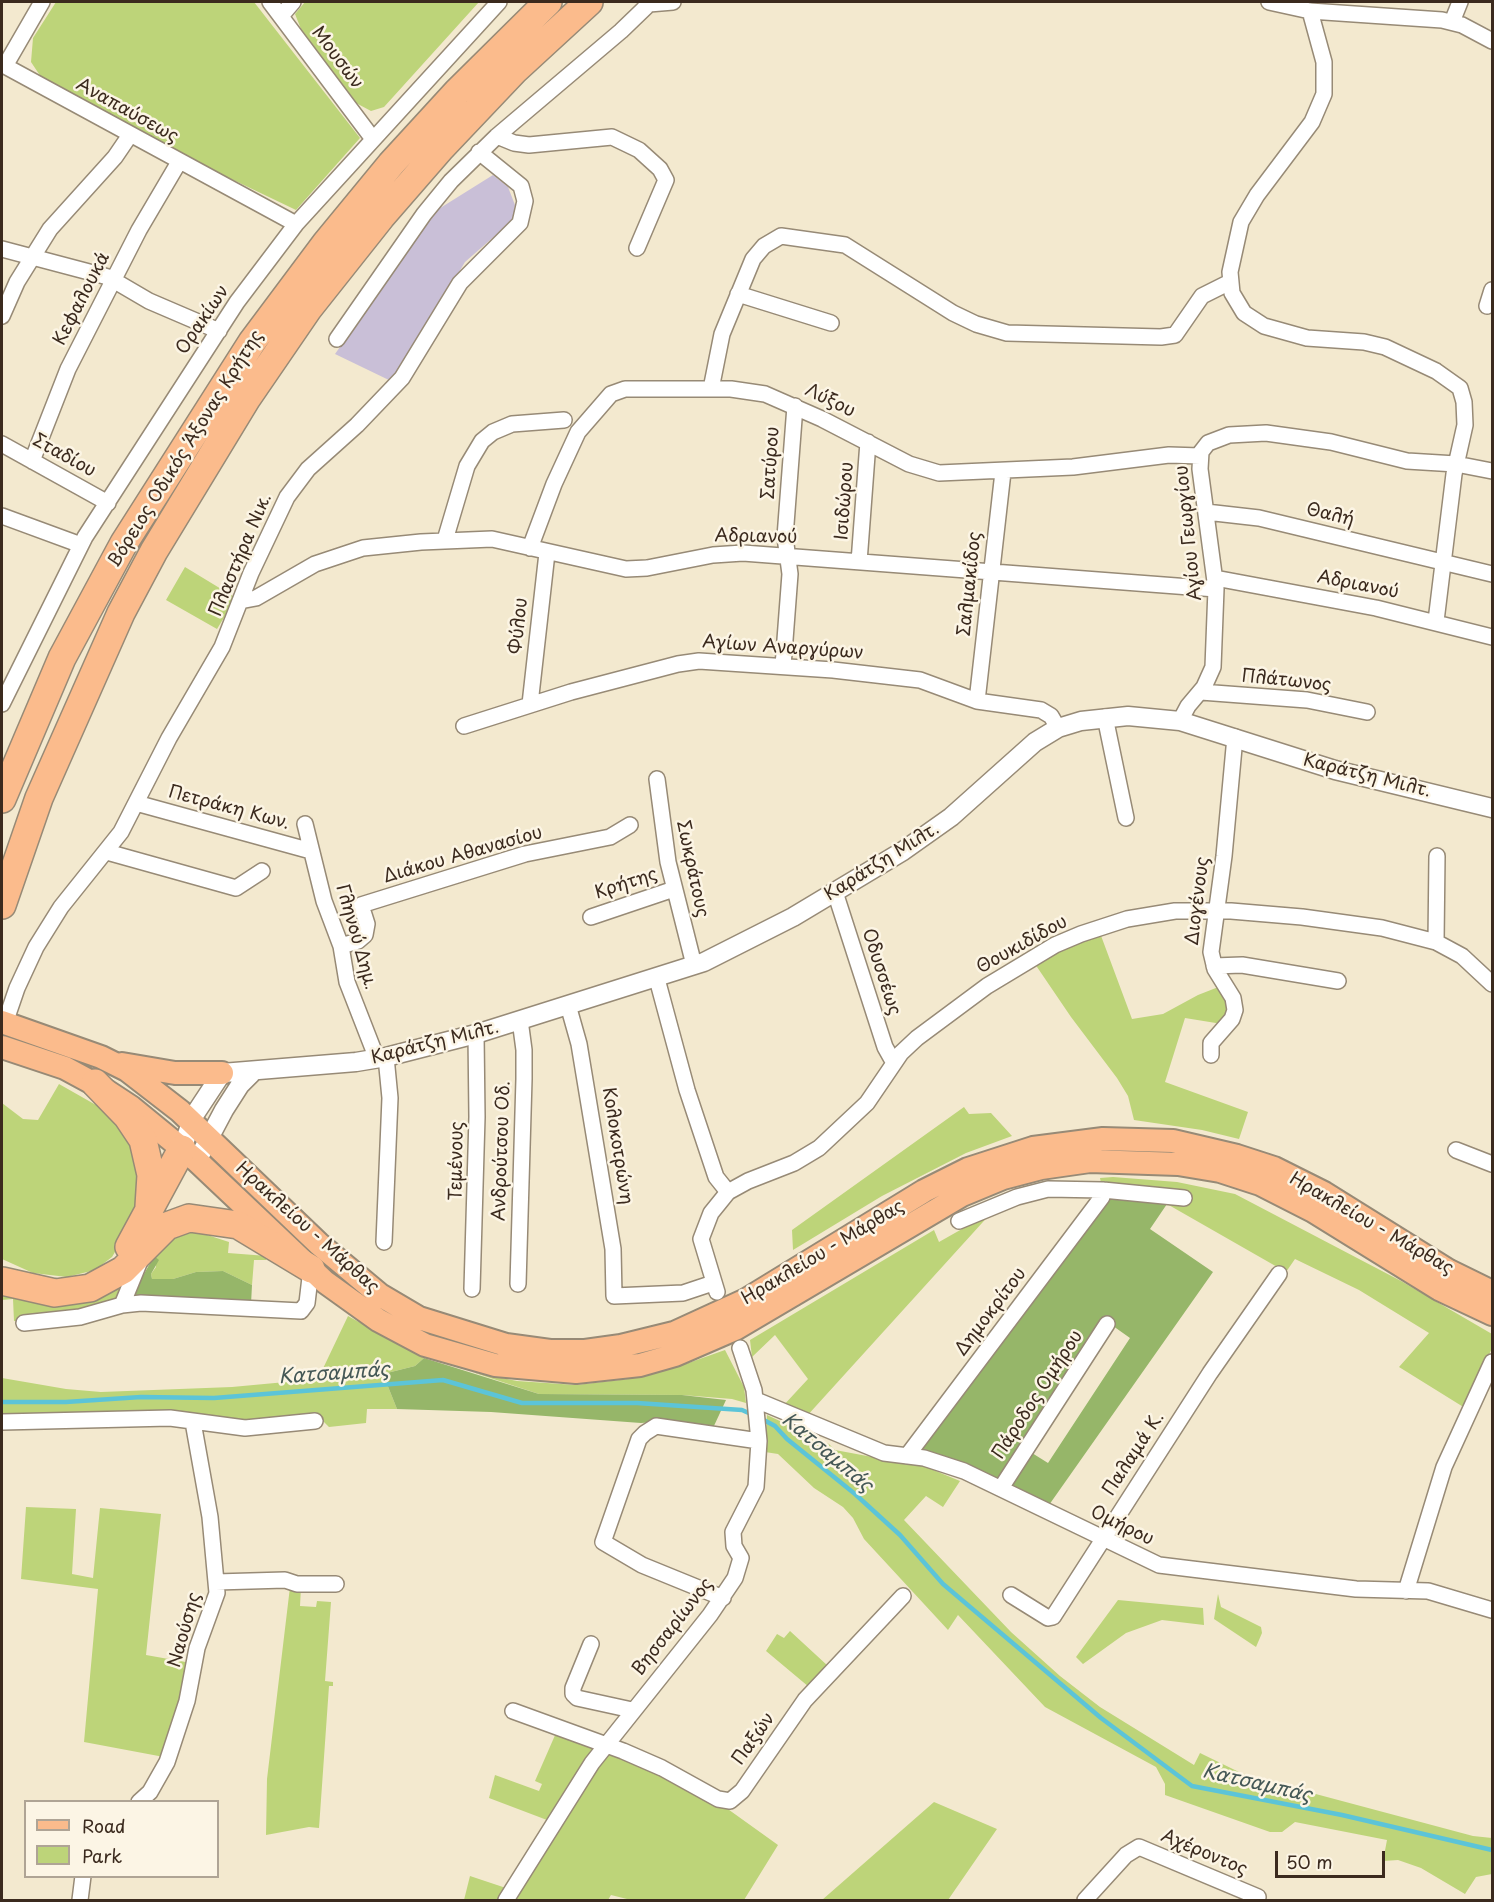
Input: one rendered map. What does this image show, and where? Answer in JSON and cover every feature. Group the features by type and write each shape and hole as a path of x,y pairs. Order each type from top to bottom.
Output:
{"highway":[{"name":"Βόρειος Οδικός Άξονας Κρήτης","path":"2,799 62,658 124,543 252,342 326,243 391,164 457,92 548,2"},
{"name":"Βόρειος Οδικός Άξονας Κρήτης","path":"2,905 39,798 121,613 193,484 252,389 308,309 441,148 515,70 589,2"},
{"path":"94,1083 134,1123 147,1148 152,1187 146,1238"},
{"path":"2,1281 55,1293 81,1291 114,1276 146,1238 196,1149"},
{"path":"2,1267 51,1283 69,1284 102,1272 146,1238 180,1220 219,1221 255,1233 311,1269"}],"main road":[{"path":"3,1022 116,1063 175,1073 222,1073"},
{"path":"2,1047 49,1062 94,1083 196,1149"},
{"name":"Ηρακλείου - Μάρθας","path":"116,1063 191,1121 196,1149 336,1292 406,1336 452,1354 495,1365 539,1371 576,1372 617,1368 675,1355 717,1339 937,1208 988,1184 1041,1168 1074,1162 1160,1162 1213,1170 1270,1189 1313,1211 1439,1289 1492,1314"},
{"name":"Ηρακλείου - Μάρθας","path":"196,1149 319,1244 380,1295 419,1318 520,1348 568,1352 604,1349 657,1338 687,1328 746,1300 924,1191 968,1168 1033,1148 1102,1140 1173,1142 1237,1155 1274,1168 1324,1193 1449,1270 1492,1292"}],"street":[{"name":"Αναπαύσεως","path":"42,2 3,68 296,224"},
{"name":"Μουσών","path":"270,2 373,139"},
{"path":"281,16 293,2"},
{"name":"Ορακίων","path":"2,704 81,545 219,330 296,224 499,2"},
{"path":"337,339 428,208 479,152 621,31 647,3 673,2"},
{"path":"1269,2 1310,11 1452,22 1492,41"},
{"path":"1452,22 1460,2"},
{"path":"1310,11 1324,62 1325,84 1322,101 1312,122 1257,195 1241,222 1234,248 1230,282 1234,299 1240,309 1264,326 1307,338 1364,342 1385,347 1436,370 1453,382 1462,393 1465,424 1456,464 1436,621"},
{"path":"2,316 17,282 57,220 115,157 130,135"},
{"path":"497,136 514,143 530,145 609,137 624,141 639,150 662,171 666,180 637,248"},
{"name":"Πλαστήρα Νικ.","path":"3,1022 25,968 49,925 107,852 222,647 274,521 295,484 402,378 460,283 522,220 525,201 521,186 479,152"},
{"name":"Κεφαλουκά","path":"32,461 68,369 113,279 179,162"},
{"path":"711,389 722,334 753,259 764,246 781,236 845,245 953,313 976,324 1007,333 1161,337 1175,334 1202,296 1230,282"},
{"path":"2,249 83,269 113,279 149,301 219,330"},
{"path":"1487,306 1492,290"},
{"path":"738,294 831,323"},
{"name":"Λύξου","path":"530,548 570,447 588,419 611,394 625,389 711,389 754,392 795,406 909,464 932,472 1003,472 1094,465 1169,455 1200,456"},
{"name":"Σατύρου","path":"783,666 790,574 785,537 795,406"},
{"path":"445,540 467,466 482,441 493,432 512,424 564,420"},
{"name":"Αγίου Γεωργίου","path":"1180,721 1188,705 1201,692 1213,666 1216,583 1200,456 1205,446 1218,437 1266,433 1331,442 1407,461 1456,464 1492,471"},
{"name":"Ισιδώρου","path":"860,562 868,442"},
{"name":"Σταδίου","path":"2,444 108,502"},
{"name":"Σαλμακίδος","path":"977,701 1003,472"},
{"name":"Θαλή","path":"1206,512 1259,518 1492,574"},
{"path":"2,516 81,545"},
{"name":"Αδριανού","path":"240,601 252,600 291,576 346,553 373,546 445,540 498,539 547,553 626,569 648,568 722,554 787,556 991,572 1216,583 1436,621 1492,637"},
{"name":"Φύλου","path":"530,704 547,553"},
{"name":"Αγίων Αναργύρων","path":"464,726 530,704 693,661 783,666 920,680 977,701 1041,710 1051,716 1058,728"},
{"name":"Πλάτωνος","path":"1201,692 1307,700 1367,712"},
{"path":"1106,717 1126,818"},
{"name":"Καράτζη Μιλτ.","path":"222,1073 382,1058 476,1034 657,979 694,965 749,940 835,892 941,825 1035,742 1058,728 1106,717 1140,717 1180,721 1335,770 1492,808"},
{"name":"Διογένους","path":"1211,1055 1211,1043 1232,1019 1235,1010 1233,998 1214,966 1210,952 1235,737"},
{"name":"Σωκράτους","path":"657,779 674,889 694,965"},
{"name":"Πετράκη Κων.","path":"136,803 311,851"},
{"name":"Γληνού Δημ.","path":"305,824 324,901 341,946 347,982 382,1058 390,1098 384,1242"},
{"name":"Διάκου Αθανασίου","path":"341,946 358,941 365,935 367,924 361,905 525,854 610,837 630,825"},
{"path":"107,852 236,888 262,871"},
{"path":"1436,942 1437,856"},
{"name":"Κρήτης","path":"591,917 674,889"},
{"name":"Οδυσσέως","path":"835,892 882,1036 894,1063"},
{"name":"Θουκιδίδου","path":"614,1296 683,1293 715,1288 703,1250 702,1233 715,1207 728,1192 748,1181 794,1163 819,1148 867,1103 894,1063 917,1038 963,1004 1061,942 1127,919 1175,911 1215,910 1271,914 1354,924 1399,932 1436,942 1454,950 1492,984"},
{"path":"1214,966 1242,964 1338,981"},
{"path":"657,979 687,1090 716,1177 728,1192"},
{"name":"Κολοκοτρώνη","path":"568,1005 581,1056 614,1249 614,1296"},
{"name":"Ανδρούτσου Οδ.","path":"518,1284 524,1079 524,1050 520,1020"},
{"name":"Τεμένους","path":"472,1289 477,1117 476,1034"},
{"path":"196,1149 240,1085 254,1071"},
{"path":"191,1121 222,1073"},
{"path":"1456,1150 1492,1164"},
{"path":"958,1221 1017,1197 1048,1189 1103,1190 1184,1198"},
{"name":"Δημοκρίτου","path":"907,1456 1102,1197 1103,1190"},
{"path":"122,1305 139,1267 146,1238"},
{"path":"24,1323 80,1317 122,1305 141,1303 301,1311 307,1303 311,1269"},
{"name":"Παλαμά Κ.","path":"1011,1595 1051,1619 1210,1373 1279,1274"},
{"name":"Πάροδος Ομήρου","path":"1001,1488 1107,1324"},
{"name":"Βησσαρίωνος","path":"506,1900 562,1808 606,1744 723,1598 735,1578 741,1558 733,1542 733,1532 756,1487 759,1437 756,1404 740,1348"},
{"path":"1406,1590 1444,1467 1492,1362"},
{"name":"Ομήρου","path":"756,1404 862,1446 955,1468 1150,1561 1179,1569 1356,1590 1428,1591 1492,1610"},
{"path":"2,1422 164,1418 245,1428 315,1421"},
{"name":"Ναούσης","path":"141,1800 150,1792 167,1762 186,1701 197,1648 215,1599 216,1582 210,1517 193,1422"},
{"path":"723,1598 642,1565 605,1544 639,1439 645,1433 656,1426 759,1437"},
{"path":"216,1582 285,1581 297,1584 336,1584"},
{"name":"Παξών","path":"606,1744 656,1765 718,1799 733,1800 805,1700 903,1596"},
{"path":"591,1644 573,1688 573,1694 577,1698 632,1710"},
{"path":"513,1711 606,1744"},
{"name":"Αχέροντος","path":"1085,1900 1126,1855 1139,1847 1258,1897"},
{"path":"80,1900 83,1878"}],"shaded area":[{"path":"493,175 508,187 515,205 513,220 465,262 393,382 335,354 437,210"}],"green space":[{"path":"56,2 254,2 360,138 296,210 200,164 41,77 31,62 33,38"},
{"path":"305,2 479,2 384,107 371,111 356,103 301,29 295,14"},
{"path":"185,567 236,598 217,629 166,600"},
{"path":"1100,933 1132,1019 1163,1014 1198,995 1221,986 1231,1007 1222,1024 1185,1018 1165,1082 1248,1112 1239,1139 1202,1130 1134,1120 1128,1096 1117,1078 1035,964 1060,950"},
{"path":"59,1084 103,1109 129,1132 141,1192 127,1232 112,1257 95,1270 67,1277 33,1273 2,1259 2,1103 23,1119 38,1120"},
{"path":"964,1107 969,1114 991,1113 1012,1136 966,1153 882,1196 793,1250 792,1230"},
{"path":"1100,1178 1177,1182 1235,1194 1401,1281 1492,1334 1492,1348 1465,1408 1399,1367 1429,1333 1359,1290 1295,1259 1286,1272 1167,1204 1188,1205 1187,1194 1101,1183"},
{"path":"1113,1198 1167,1204 1150,1229 1213,1272 1049,1505 1010,1488 1032,1453 1048,1463 1130,1338 1106,1321 998,1481 918,1451 1104,1202"},
{"path":"992,1212 806,1417 782,1407 808,1379 775,1335 752,1357 750,1340 934,1230 939,1242"},
{"path":"186,1231 198,1232 229,1242 228,1253 267,1256 266,1260 254,1260 252,1285 223,1271 196,1272 173,1279 152,1279 151,1274 156,1267 154,1256 165,1242"},
{"path":"154,1256 159,1260 151,1274 152,1279 173,1279 196,1272 223,1271 252,1285 251,1304 203,1298 130,1299"},
{"path":"128,1280 118,1300 56,1317 14,1321 13,1299 2,1300 2,1290"},
{"path":"348,1316 424,1358 415,1366 383,1374 397,1409 367,1409 366,1423 329,1427 320,1418 266,1425 2,1418 2,1378 66,1389 101,1392 232,1387 318,1379"},
{"path":"725,1350 744,1387 746,1403 732,1399 682,1395 539,1394 472,1372 517,1381 576,1385 628,1379 677,1367"},
{"path":"424,1358 539,1394 682,1395 726,1400 713,1428 666,1421 641,1423 491,1412 397,1409 383,1374 415,1366"},
{"path":"767,1415 829,1444 835,1450 926,1467 960,1481 943,1507 926,1496 904,1520 1011,1632 1060,1676 1100,1707 1194,1765 1200,1753 1241,1773 1473,1836 1492,1838 1492,1874 1476,1877 1465,1894 1421,1868 1398,1860 1383,1861 1387,1840 1295,1822 1282,1832 1270,1832 1165,1795 1165,1784 1156,1767 1045,1707 958,1615 948,1630 864,1539 853,1518 843,1507 814,1488 778,1454 765,1452"},
{"path":"26,1507 76,1509 72,1574 93,1578 100,1508 161,1514 146,1655 191,1663 164,1757 84,1742 98,1589 21,1579"},
{"path":"290,1587 301,1587 300,1606 316,1607 317,1601 331,1602 325,1681 333,1682 333,1686 329,1686 319,1828 309,1827 266,1835 267,1779"},
{"path":"1218,1594 1221,1607 1261,1627 1262,1633 1256,1647 1214,1619"},
{"path":"1118,1600 1203,1608 1204,1625 1162,1620 1126,1633 1083,1664 1076,1657"},
{"path":"790,1631 828,1666 809,1687 766,1651 777,1634 784,1638"},
{"path":"556,1733 594,1749 547,1820 489,1798 495,1775 539,1791 542,1784 535,1781"},
{"path":"608,1753 613,1753 654,1771 725,1807 778,1845 744,1900 631,1900 611,1895 608,1900 513,1900 558,1825"},
{"path":"934,1802 997,1829 948,1900 822,1900"},
{"path":"470,1876 506,1888 499,1900 464,1900"}],"waterway":[{"name":"Κατσαμπάς","path":"2,1402 66,1402 141,1397 214,1398 443,1380 522,1403 637,1403 742,1410 753,1415"},
{"name":"Κατσαμπάς","path":"760,1418 775,1426 787,1439 855,1494 900,1535 943,1584 1101,1718 1192,1786 1342,1815 1492,1850"}]}
